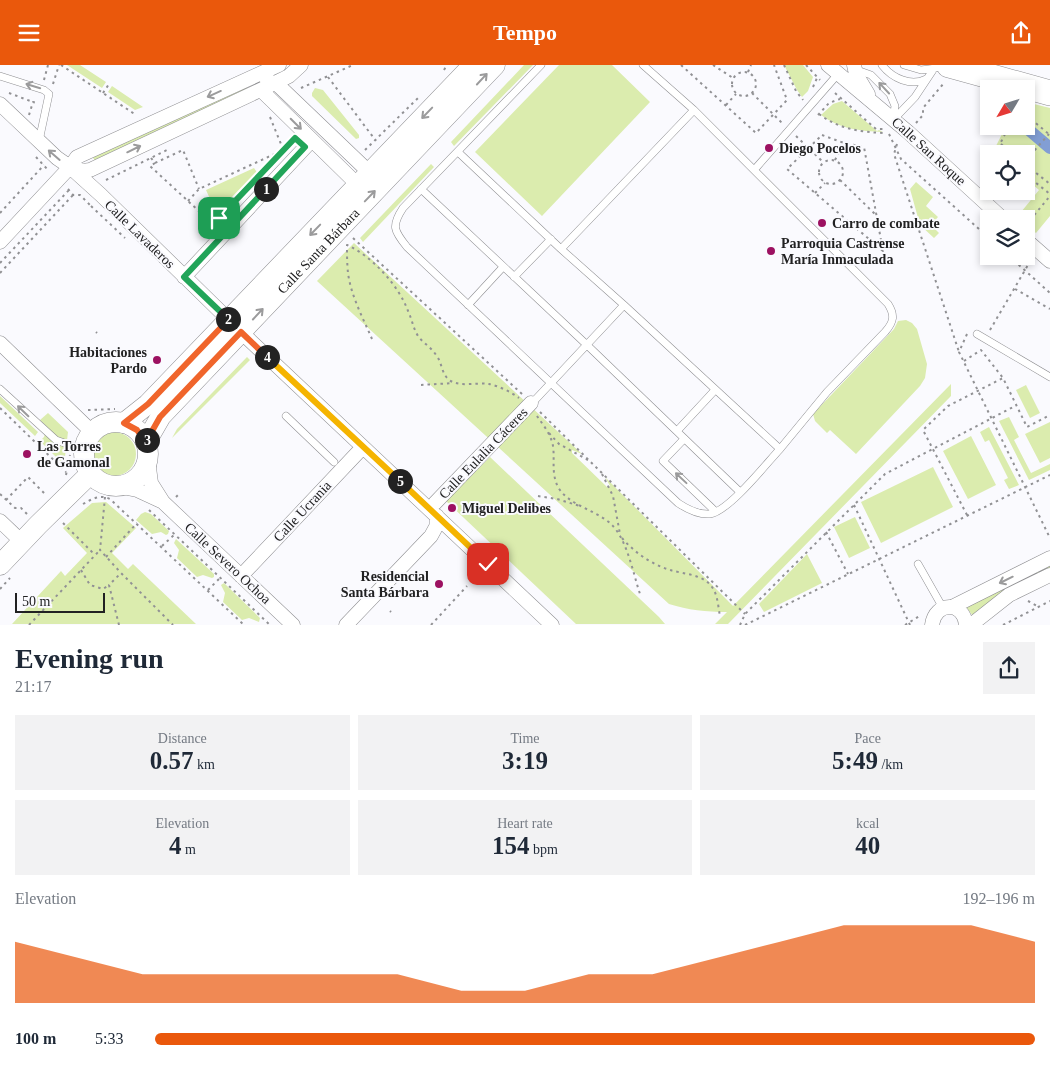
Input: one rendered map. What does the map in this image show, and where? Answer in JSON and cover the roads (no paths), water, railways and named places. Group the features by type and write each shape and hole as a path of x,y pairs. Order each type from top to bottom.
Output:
{"highway":[{"path":"995,65 1050,80"},
{"path":"943,70 1050,93"}],"main road":[{"name":"Calle Santa Bárbara","path":"147,451 160,417 235,326 364,179 473,65"},
{"name":"Calle Santa Bárbara","path":"119,416 148,404 235,326 495,65"},
{"path":"119,416 137,430 147,451 144,470 138,478 112,494 90,474 85,463 84,450 86,441 92,432 119,416"},
{"path":"0,565 90,474"}],"street":[{"path":"0,242 70,167 77,157 279,65"},
{"path":"70,167 77,170 90,170 267,84 278,72 301,65"},
{"path":"832,69 841,70 853,66"},
{"name":"Calle San Roque","path":"853,66 859,81 876,104"},
{"name":"Calle San Roque","path":"832,69 876,104 993,210"},
{"path":"287,70 287,94"},
{"path":"244,81 267,84 287,94 364,179"},
{"path":"267,84 308,144 364,179"},
{"name":"Calle Lavaderos","path":"4,98 39,141 95,190 363,447 436,509 454,532 552,625"},
{"path":"184,277 308,144"},
{"name":"Calle Lavaderos","path":"90,170 87,176 89,183 95,190"},
{"path":"1035,248 1050,261"},
{"path":"0,343 92,432"},
{"name":"Calle Eulalia Cáceres","path":"346,625 431,536 438,525 436,509 533,401"},
{"name":"Calle Ucrania","path":"241,575 363,447"},
{"name":"Calle Severo Ochoa","path":"147,451 152,483 163,501 293,625"},
{"name":"Calle Severo Ochoa","path":"112,494 137,490 163,501"},
{"path":"0,521 22,542"},
{"path":"431,536 444,529 454,532"},
{"path":"928,617 1050,558"},
{"path":"971,625 1009,595 1050,575"},
{"path":"928,617 962,613 965,617 966,625"}],"lane":[{"path":"542,65 403,208 395,219 395,227 407,247 678,503 696,513 711,514 724,508 780,449 827,392 889,328 893,317 888,304 755,169 694,110 643,65"},
{"path":"882,65 891,74 912,83 916,83 943,70"},
{"path":"904,65 921,70 943,70"},
{"path":"853,66 871,75 890,95 895,106 893,119"},
{"path":"755,169 832,69"},
{"path":"893,119 915,97 926,78 921,70"},
{"path":"0,76 44,89 49,94 39,141"},
{"path":"561,249 694,110"},
{"path":"458,152 780,449"},
{"path":"421,189 740,492"},
{"path":"514,277 551,239"},
{"path":"468,305 503,267"},
{"path":"533,401 624,305"},
{"path":"977,334 1050,377"},
{"path":"0,389 56,441 84,450"},
{"path":"677,431 715,390"},
{"path":"286,416 334,462"},
{"path":"684,439 663,461 716,512"},
{"path":"474,579 488,564"},
{"path":"918,564 928,617"}],"waterway":[{"path":"1035,135 1050,148"}],"place":[{"name":"Diego Pocelos","path":"769,148"},
{"name":"Carro de combate","path":"822,223"},
{"name":"Parroquia Castrense María Inmaculada","path":"771,251"},
{"name":"Habitaciones Pardo","path":"157,360"},
{"name":"Las Torres de Gamonal","path":"27,454"},
{"name":"Miguel Delibes","path":"452,508"},
{"name":"Residencial Santa Bárbara","path":"439,584"}]}
